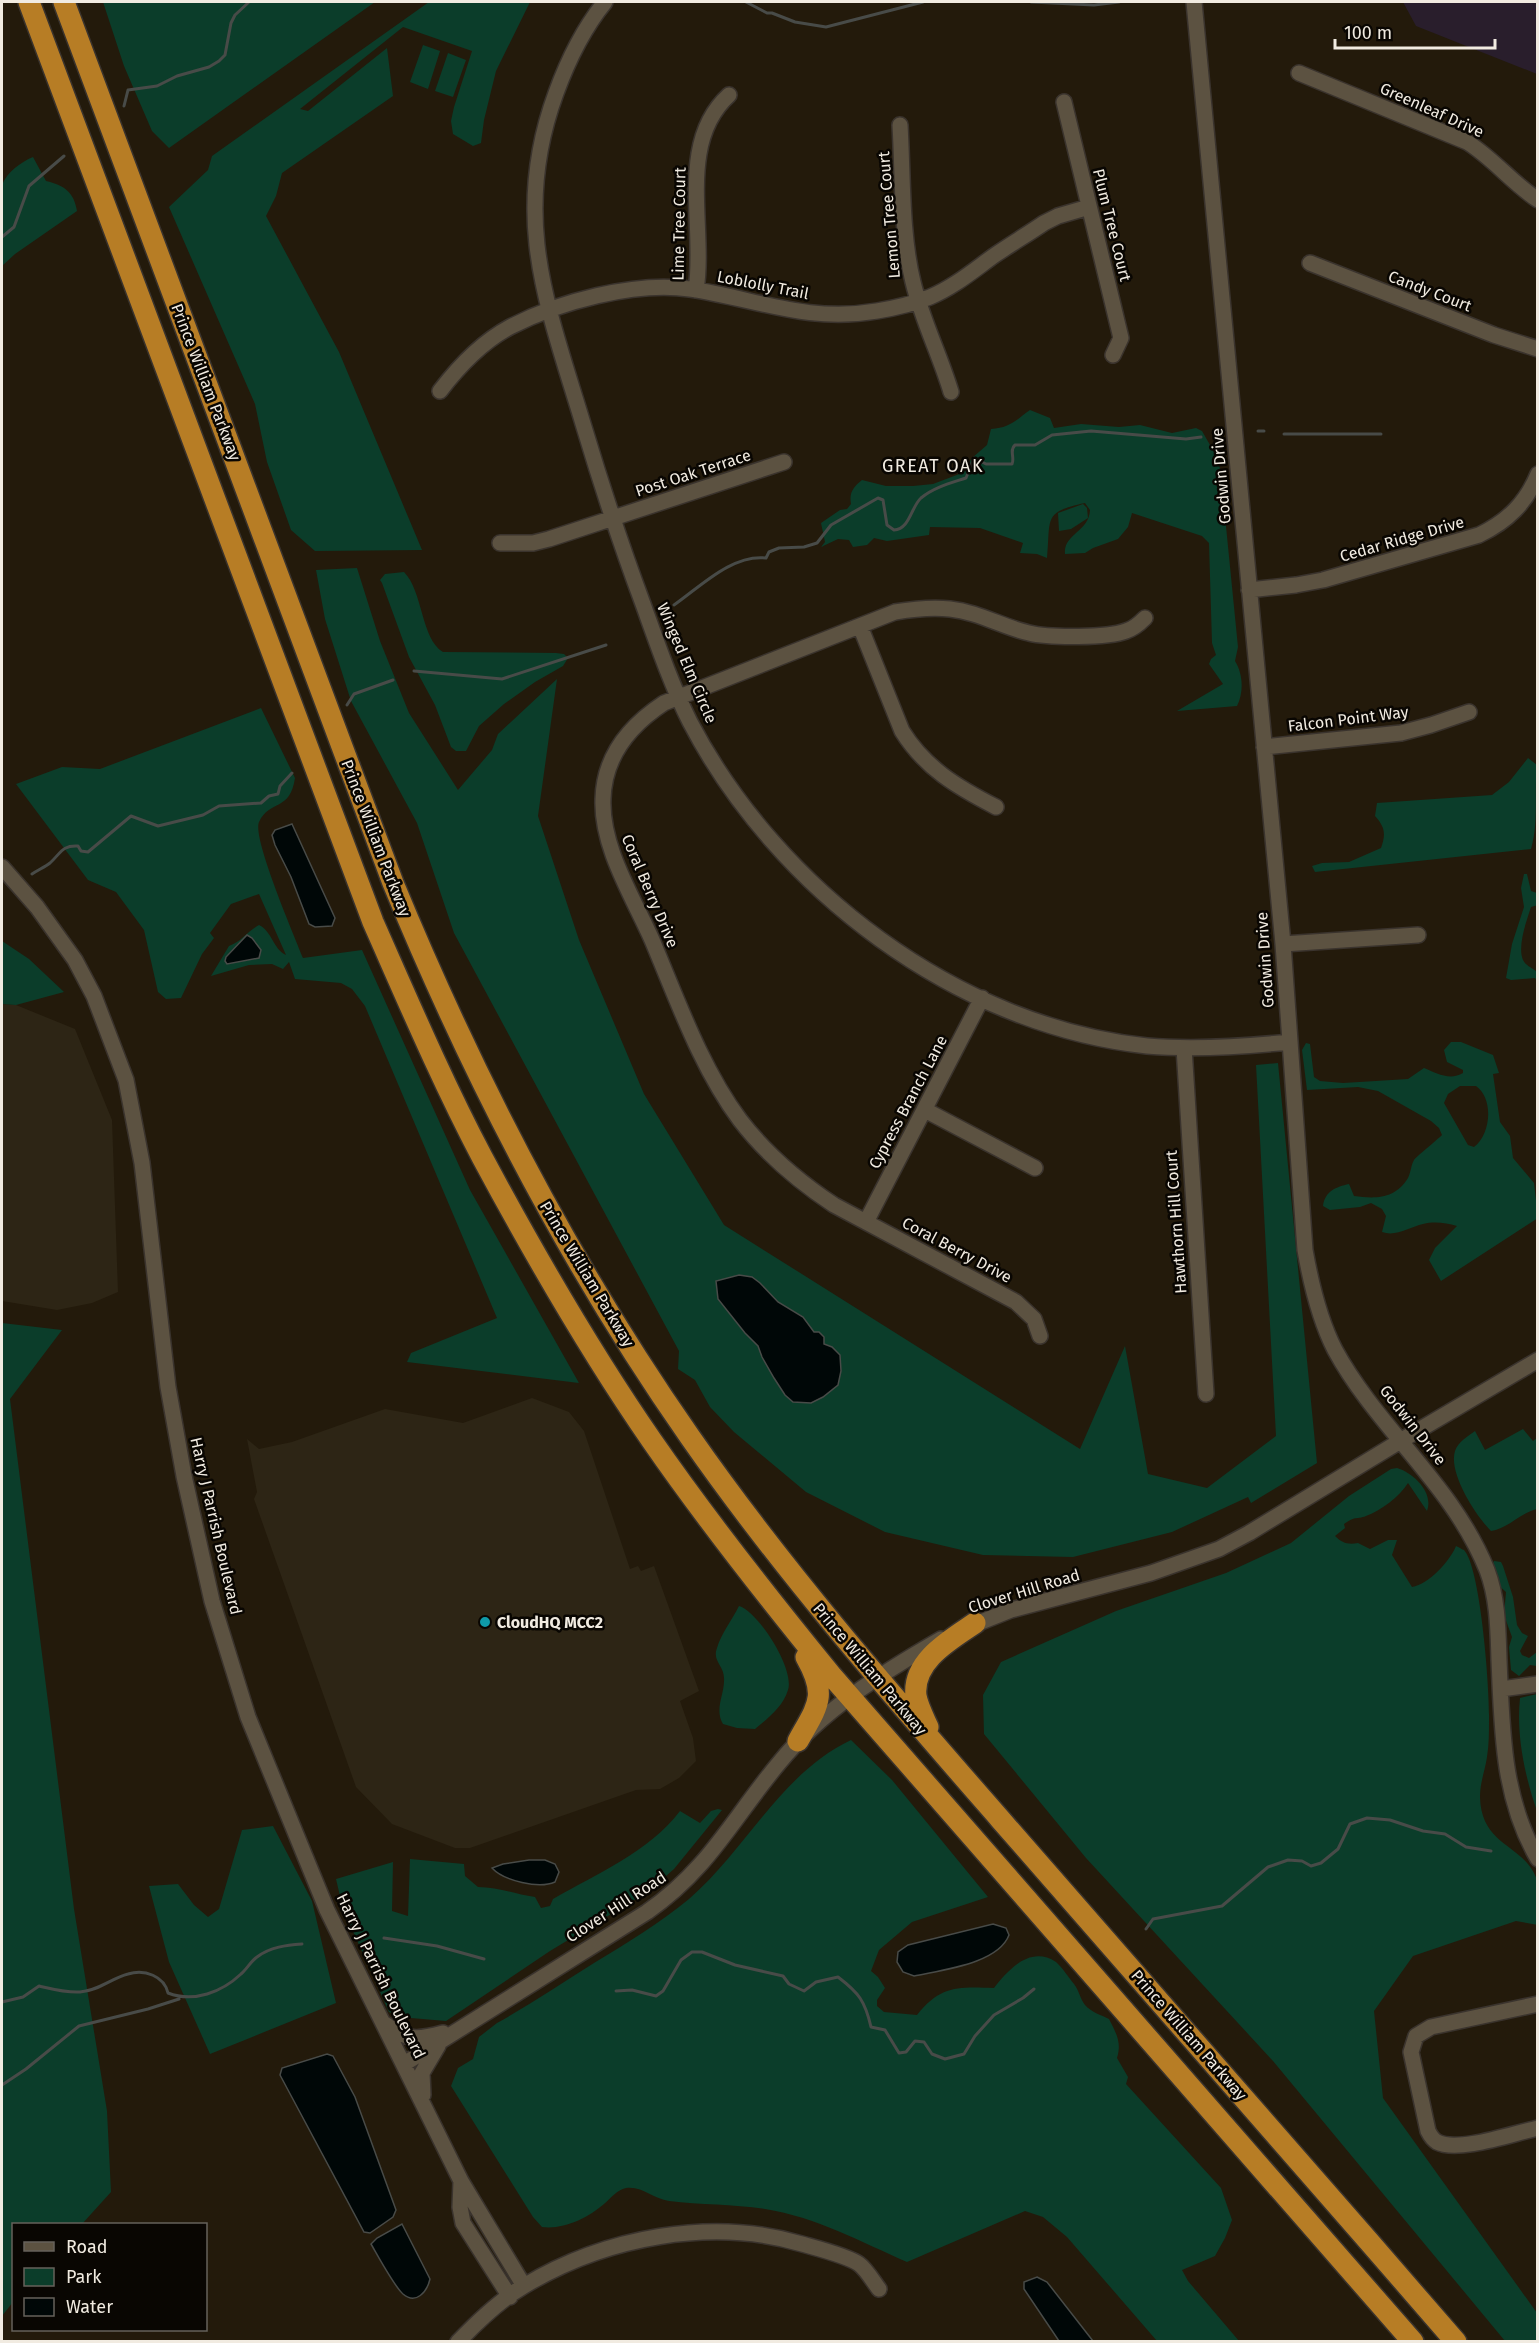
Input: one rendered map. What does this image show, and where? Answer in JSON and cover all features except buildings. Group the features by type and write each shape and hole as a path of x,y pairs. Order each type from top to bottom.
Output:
{"highway":[{"name":"Prince William Parkway","path":"29,2 373,922 421,1032 481,1155 576,1322 630,1408 681,1482 782,1615 850,1697 1413,2342"},
{"name":"Prince William Parkway","path":"64,2 393,883 468,1056 560,1230 642,1366 741,1509 790,1574 877,1678 1456,2342"},
{"path":"782,1615 812,1667 820,1689 818,1704 798,1741"},
{"path":"939,1749 917,1702 919,1677 927,1660 975,1623"}],"street":[{"name":"Winged Elm Circle","path":"605,2 570,57 549,111 541,141 533,201 538,259 549,311 612,518 679,697 698,735 726,780 752,817 797,869 854,920 891,946 960,988 1026,1016 1077,1032 1146,1046 1238,1048 1289,1042"},
{"name":"Godwin Drive","path":"1194,2 1282,944 1305,1250 1314,1295 1335,1349 1370,1401 1461,1518 1488,1572 1497,1614 1505,1754 1511,1792 1523,1830 1538,1859"},
{"name":"Greenleaf Drive","path":"1299,73 1467,142 1491,158 1520,188 1538,200"},
{"name":"Lime Tree Court","path":"696,290 700,252 696,191 701,149 710,119 729,94"},
{"name":"Plum Tree Court","path":"1064,102 1121,338 1113,356"},
{"name":"Lemon Tree Court","path":"900,125 907,252 917,302 951,392"},
{"name":"Loblolly Trail","path":"440,391 454,372 488,342 509,328 549,311 618,292 643,289 696,290 782,310 818,314 876,311 917,302 946,289 1044,223 1089,207"},
{"name":"Candy Court","path":"1310,263 1494,335 1538,349"},
{"name":"Post Oak Terrace","path":"500,543 534,543 784,462"},
{"name":"Cedar Ridge Drive","path":"1249,590 1323,580 1479,535 1494,528 1513,513 1526,497 1538,474"},
{"name":"Coral Berry Drive","path":"1041,1336 1034,1319 1016,1302 834,1205 792,1174 754,1137 734,1111 709,1070 616,862 607,834 603,810 604,786 611,761 622,740 632,727 656,708 895,612 933,608 976,614 1012,628 1048,636 1116,634 1132,629 1144,618"},
{"path":"860,626 902,731 910,745 940,776 996,807"},
{"name":"Falcon Point Way","path":"1264,747 1401,733 1469,712"},
{"name":"Harry J Parrish Boulevard","path":"2,867 37,907 75,960 94,996 126,1080 142,1162 168,1387 184,1476 212,1601 252,1728 327,1910 461,2181 524,2286"},
{"path":"1282,944 1418,935"},
{"name":"Cypress Branch Lane","path":"866,1222 982,998"},
{"name":"Hawthorn Hill Court","path":"1184,1048 1206,1394"},
{"path":"925,1110 1035,1168"},
{"name":"Clover Hill Road","path":"404,2064 647,1912 676,1891 712,1854 778,1764 798,1741 850,1697 877,1678 937,1642 975,1623 1151,1573 1218,1549 1269,1522 1538,1360"},
{"path":"1501,1689 1538,1684"},
{"path":"1538,2004 1431,2027 1416,2036 1411,2052 1428,2131 1432,2139 1439,2143 1457,2146 1538,2128"},
{"path":"384,2024 402,2036 416,2039 458,2029"},
{"path":"428,2112 421,2084 422,2073 442,2039"},
{"name":"Harry J Parrish Boulevard","path":"461,2181 460,2207 463,2223 510,2297"},
{"path":"458,2342 485,2316 524,2286 580,2259 624,2244 669,2235 710,2231 781,2238 859,2264 879,2289"}],"shaded area":[{"path":"1403,2 1537,2 1537,74 1416,26"},
{"path":"2,1004 16,1005 75,1029 112,1120 118,1292 92,1303 57,1310 2,1301"},
{"path":"532,1398 569,1412 584,1431 630,1569 638,1566 641,1571 654,1566 699,1691 680,1701 693,1738 696,1761 679,1778 660,1789 636,1790 470,1848 455,1848 392,1824 356,1787 254,1499 257,1492 247,1439 259,1449 292,1442 385,1409 463,1423"}],"green space":[{"path":"103,2 375,2 169,148 152,131 124,66"},
{"path":"429,2 530,2 496,71 481,143 473,146 453,134 451,121 472,51 403,27 300,109 308,111 387,48 393,96 282,173 276,196 266,216 339,352 422,550 315,551 291,530 267,462 255,404 169,207 208,170 212,156"},
{"path":"423,45 440,51 428,89 410,82"},
{"path":"448,53 466,60 453,97 435,91"},
{"path":"33,157 46,181 63,187 71,194 77,211 15,254 2,266 2,185 15,168"},
{"path":"1030,410 1050,418 1054,428 1081,424 1119,427 1140,425 1172,433 1196,428 1202,431 1218,459 1222,480 1218,490 1223,496 1238,647 1235,661 1242,683 1237,706 1177,711 1223,684 1209,664 1216,655 1212,643 1209,543 1202,536 1132,513 1128,527 1118,539 1085,553 1065,554 1068,542 1089,517 1090,510 1085,503 1061,510 1051,519 1047,558 1037,554 1020,553 1023,543 980,528 930,527 929,535 887,541 874,538 867,545 853,547 849,540 838,539 821,547 825,542 821,523 840,510 847,509 851,504 852,490 862,480 886,486 913,486 933,484 962,473 972,458 987,445 991,429 1008,425"},
{"path":"1083,504 1087,508 1088,518 1071,529 1059,531 1058,513"},
{"path":"357,568 380,641 409,713 458,790 492,750 498,734 557,679 538,816 579,940 644,1094 724,1225 1080,1449 1125,1346 1148,1474 1207,1488 1276,1436 1256,1065 1278,1063 1317,1463 1251,1503 1248,1497 1172,1532 1073,1557 983,1555 885,1532 806,1492 734,1432 710,1407 695,1380 678,1369 679,1351 454,933 417,823 351,701 325,619 316,570"},
{"path":"404,572 415,591 430,637 443,652 556,653 564,654 568,658 563,666 504,704 479,726 466,751 456,751 451,747 435,705 409,657 380,580 385,574"},
{"path":"261,708 295,778 289,796 269,810 259,822 259,832 268,867 303,958 362,950 470,1190 579,1383 407,1362 411,1353 497,1318 365,1006 352,989 341,983 295,979 289,962 283,969 272,964 249,965 211,976 229,946 259,925 267,931 278,949 286,955 259,894 231,904 210,933 214,938 202,954 181,998 166,999 158,992 144,930 116,892 88,880 16,784 62,767 100,769"},
{"path":"1528,758 1537,765 1535,828 1531,849 1315,872 1312,866 1322,863 1349,862 1381,848 1384,831 1375,816 1377,803 1492,795 1509,782"},
{"path":"1524,874 1527,874 1531,891 1537,893 1538,905 1531,907 1523,933 1521,954 1524,962 1537,972 1537,981 1535,978 1511,980 1506,978 1512,944 1524,907 1521,888"},
{"path":"2,941 29,959 64,992 16,1005 2,1004"},
{"path":"1451,1042 1461,1042 1493,1055 1499,1073 1493,1074 1500,1122 1510,1136 1513,1158 1534,1183 1538,1218 1441,1281 1429,1260 1435,1248 1457,1226 1432,1223 1387,1233 1382,1232 1386,1216 1382,1209 1371,1203 1360,1207 1330,1210 1323,1206 1332,1190 1349,1184 1354,1196 1377,1197 1397,1190 1408,1178 1414,1160 1442,1135 1439,1128 1431,1121 1378,1091 1358,1087 1307,1090 1302,1050 1306,1043 1310,1044 1314,1077 1320,1081 1343,1083 1408,1079 1424,1068 1448,1076 1463,1073 1463,1070 1447,1062 1444,1050","holes":["1460,1086 1476,1086 1486,1099 1488,1116 1484,1134 1474,1147 1468,1145 1444,1103 1448,1094"]},
{"path":"2,1323 62,1330 10,1399 74,1909 107,2111 111,2192 83,2223 12,2223 12,2303 2,2316"},
{"path":"1523,1429 1533,1441 1537,1438 1537,1509 1491,1531 1471,1505 1459,1482 1454,1460 1455,1451 1461,1442 1475,1431 1485,1450"},
{"path":"1397,1468 1410,1474 1421,1485 1428,1497 1427,1511 1408,1483 1390,1502 1372,1513 1348,1521 1344,1524 1345,1528 1335,1536 1345,1543 1358,1543 1370,1549 1388,1540 1397,1540 1392,1555 1412,1587 1419,1585 1438,1571 1456,1546 1464,1550 1470,1561 1480,1605 1489,1706 1489,1738 1480,1792 1482,1813 1495,1836 1523,1859 1537,1880 1538,1925 1516,1921 1413,1956 1374,2011 1383,2098 1537,2313 1537,2341 1505,2341 1273,2061 1086,1858 984,1734 983,1695 1001,1662 1116,1611 1226,1573 1291,1543 1349,1496 1391,1469"},
{"path":"1494,1561 1501,1562 1503,1566 1513,1597 1517,1625 1522,1633 1528,1636 1520,1651 1522,1655 1529,1658 1537,1652 1537,1666 1530,1665 1519,1676 1511,1670 1509,1647 1512,1637 1504,1615 1506,1592 1497,1584 1492,1565"},
{"path":"739,1606 756,1619 774,1643 789,1681 783,1702 755,1729 723,1724 720,1718 724,1678 716,1653 721,1638"},
{"path":"1538,1694 1537,1811 1522,1756 1519,1712 1520,1698"},
{"path":"851,1740 892,1780 988,1897 912,1922 879,1950 871,1971 885,1988 877,2000 877,2006 884,2012 917,2015 942,1993 960,1988 994,1988 1013,1967 1029,1958 1046,1957 1056,1962 1076,1986 1085,2005 1109,2019 1119,2042 1117,2058 1128,2077 1126,2084 1221,2188 1232,2220 1225,2238 1215,2256 1182,2270 1188,2281 1239,2341 1157,2341 1067,2237 1043,2217 1025,2211 907,2262 838,2231 784,2213 753,2207 669,2201 632,2188 620,2190 591,2214 567,2225 542,2227 533,2217 451,2086 458,2068 473,2059 479,2037 497,2023 643,1933 689,1899 729,1858 784,1792 804,1772 826,1754"},
{"path":"722,1810 674,1869 658,1883 636,1899 550,1951 446,2021 399,2017 389,2012 343,1909 336,1879 393,1862 392,1911 408,1916 410,1859 464,1864 465,1876 478,1887 535,1897 541,1908 550,1906 553,1899 638,1850 667,1826 680,1811 700,1823 711,1811"},
{"path":"273,1826 312,1901 336,2003 210,2054 169,1962 149,1886 178,1884 194,1905 208,1917 219,1909 242,1830"}],"water":[{"path":"292,824 335,918 332,926 315,927 309,924 291,877 275,845 272,835 275,830"},
{"path":"247,935 261,950 259,958 227,964 226,957"},
{"path":"739,1275 752,1277 778,1302 803,1317 814,1332 819,1332 824,1337 824,1344 832,1347 840,1355 841,1371 838,1385 823,1397 811,1403 793,1402 785,1395 762,1357 758,1346 718,1299 716,1281"},
{"path":"545,1860 555,1864 559,1872 555,1882 540,1885 522,1883 497,1873 492,1868 503,1864"},
{"path":"993,1924 1006,1928 1009,1935 1003,1945 981,1959 953,1968 914,1976 903,1972 897,1962 898,1952 908,1945"},
{"path":"327,2054 333,2056 355,2097 396,2210 393,2217 370,2233 364,2232 280,2075 282,2068"},
{"path":"402,2224 430,2279 424,2292 416,2298 408,2297 399,2290 371,2244"},
{"path":"1037,2277 1047,2282 1093,2341 1059,2341 1024,2289 1024,2282"}],"waterway":[{"path":"124,106 128,90 157,86 177,76 209,67 219,61 225,55 231,23 235,15 249,2"},
{"path":"746,2 767,13 795,22 826,27 923,2"},
{"path":"1031,2 1094,5 1119,2"},
{"path":"2,237 14,227 29,186 64,156"},
{"path":"674,605 729,566 753,558 766,558 769,552 779,548 804,547 817,543 831,525 878,498 883,500 887,525 894,530 899,529 904,526 918,502 926,494 966,478 974,458 986,464 1012,464 1012,449 1015,445 1035,445 1052,435 1091,431 1186,439 1201,437"},
{"path":"1258,431 1264,431"},
{"path":"1284,434 1381,434"},
{"path":"414,671 502,679 606,645"},
{"path":"347,705 354,694 393,680"},
{"path":"32,874 50,863 68,847 78,846 81,851 88,852 131,816 158,826 203,815 219,806 261,803 269,796 278,794 280,786 292,773"},
{"path":"1146,1929 1153,1919 1222,1906 1268,1867 1288,1860 1302,1861 1311,1866 1321,1863 1338,1849 1350,1824 1367,1818 1390,1820 1423,1831 1445,1834 1466,1847 1491,1851"},
{"path":"384,1938 437,1946 484,1959"},
{"path":"2,2002 23,1997 39,1986 80,1992 93,1989 122,1976 141,1972 158,1978 168,1993 178,1996 198,1996 225,1986 267,1951 302,1944"},
{"path":"616,1991 632,1990 656,1996 663,1991 681,1960 692,1952 702,1952 735,1965 783,1976 789,1984 804,1991 816,1982 838,1977 860,1998 871,2027 885,2030 899,2053 906,2052 915,2041 924,2042 932,2054 945,2059 964,2054 975,2036 994,2015 1034,1989"},
{"path":"2,2085 26,2069 79,2026 179,1999"}],"place":[{"name":"CloudHQ MCC2","path":"485,1622"}],"district":[{"name":"GREAT OAK","path":"933,466"}]}
